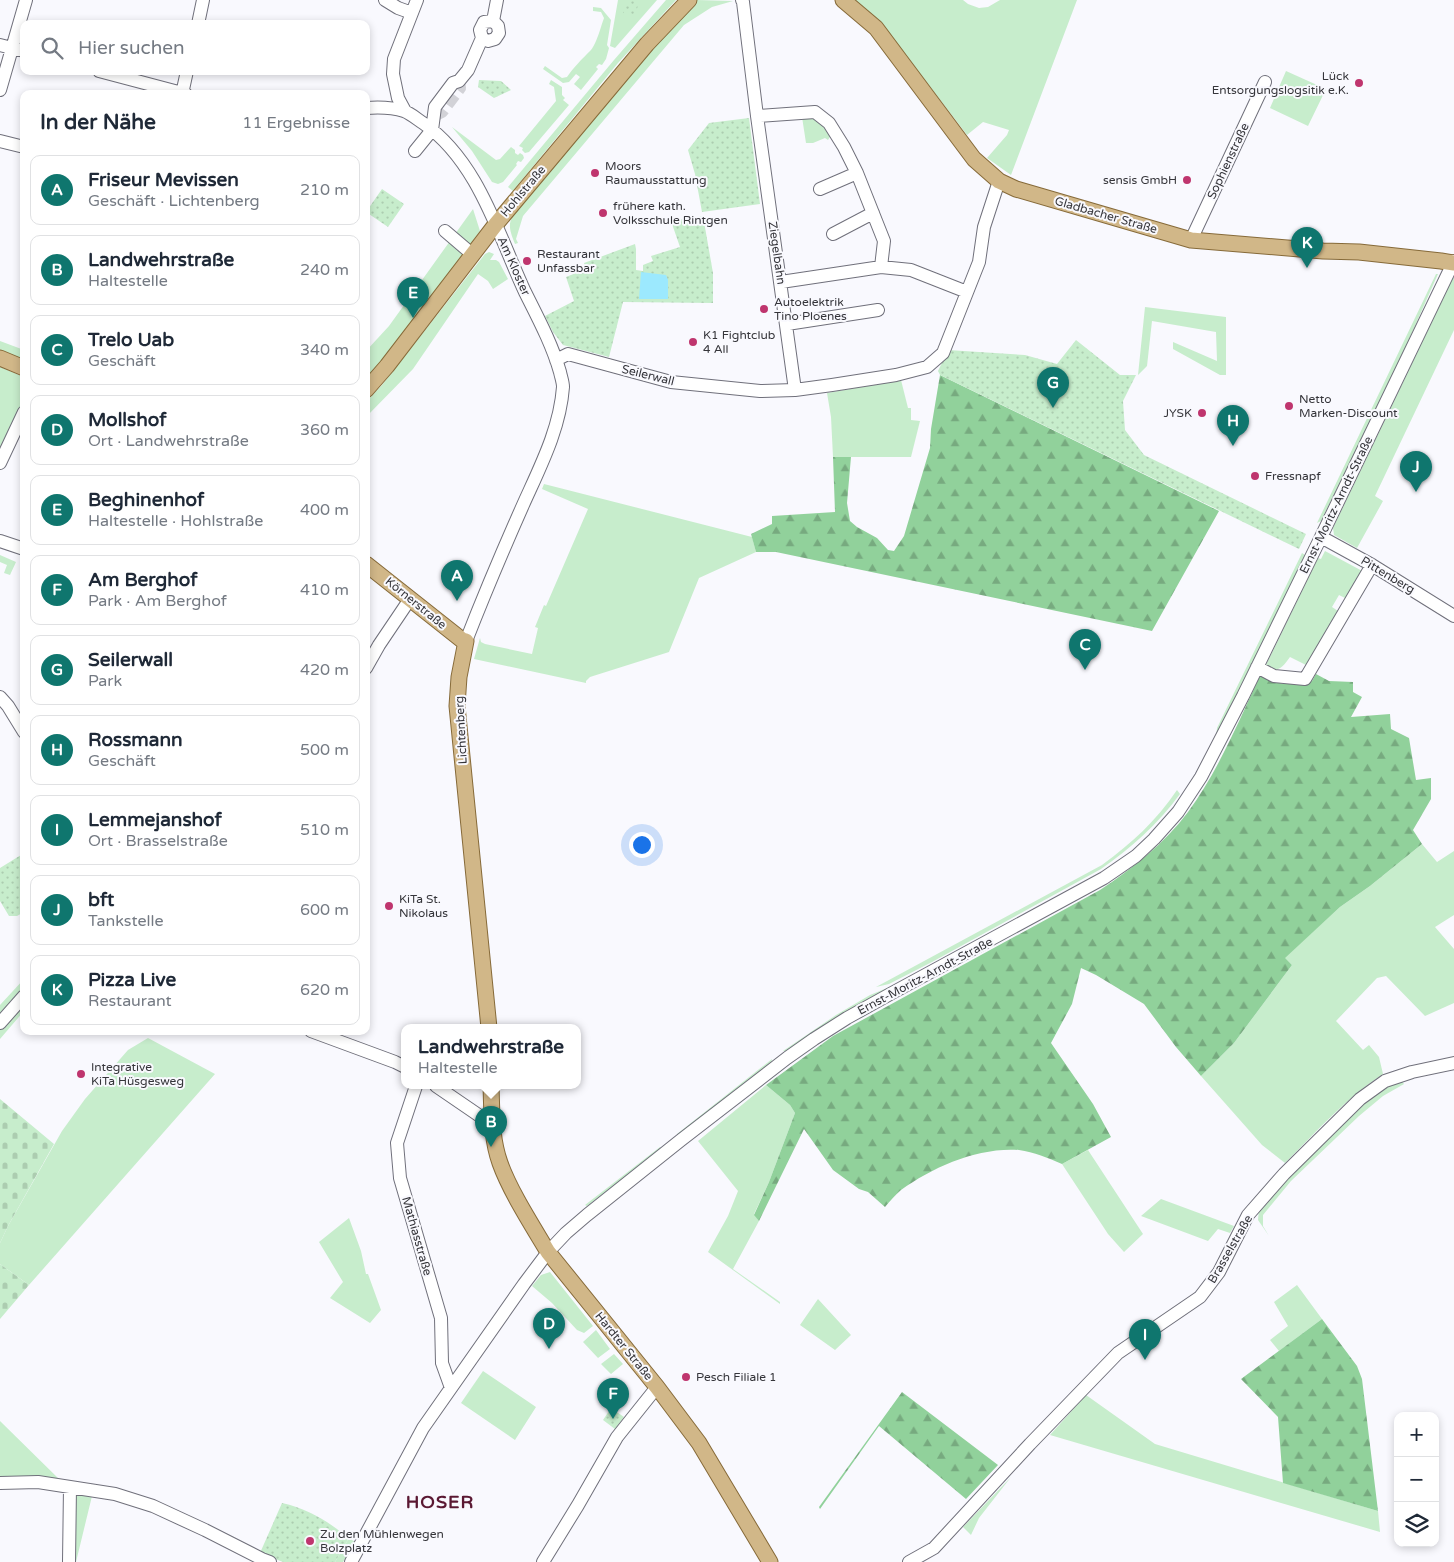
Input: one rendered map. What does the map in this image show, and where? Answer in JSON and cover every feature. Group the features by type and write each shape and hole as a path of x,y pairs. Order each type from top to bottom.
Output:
{"main road":[{"name":"Hohlstraße","path":"370,385 496,224 647,44 689,0"},
{"name":"Gladbacher Straße","path":"843,0 876,28 974,159 999,181 1026,192 1191,240 1323,251 1359,252 1442,260 1454,263"},
{"path":"0,358 20,366"},
{"name":"Körnerstraße","path":"370,567 462,640 466,641"},
{"name":"Lichtenberg","path":"466,641 459,677 457,706 489,1024"},
{"path":"491,1089 493,1125"},
{"name":"Hardter Straße","path":"493,1125 500,1163 511,1187 548,1252 657,1387 699,1443 770,1562"}],"street":[{"path":"20,20 26,0"},
{"path":"199,20 203,0"},
{"path":"384,0 412,13"},
{"path":"405,111 398,98 393,74 394,59 417,0"},
{"path":"415,151 432,130 435,107 453,83 459,81 468,70 482,38 480,30 484,22 493,21 497,0"},
{"name":"Ziegelbahn","path":"742,0 744,2 757,116 795,390"},
{"path":"0,90 20,21"},
{"path":"115,75 169,90"},
{"path":"185,90 186,75"},
{"name":"Sophienstraße","path":"1191,240 1265,82"},
{"path":"370,108 383,106 405,111"},
{"name":"Am Kloster","path":"405,111 432,130 451,147 471,177 496,224 556,360"},
{"path":"757,116 815,112 829,123 857,173 884,241 881,267"},
{"path":"0,141 20,147"},
{"path":"820,189 857,173"},
{"name":"Seilerwall","path":"556,360 568,354 671,382 760,391 795,390 896,375 927,367 943,353 979,262 984,226 999,181"},
{"path":"833,234 873,213"},
{"path":"444,230 472,254"},
{"name":"Ernst-Moritz-Arndt-Straße","path":"350,1562 423,1428 548,1252 587,1215 747,1088 814,1039 892,993 1104,878 1136,856 1168,824 1193,791 1257,667 1454,263"},
{"path":"781,282 881,267 911,270 967,292"},
{"path":"786,324 878,310"},
{"name":"Lichtenberg","path":"466,641 550,442 559,414 563,384 556,360"},
{"path":"0,463 20,420"},
{"name":"Pittenberg","path":"1321,536 1454,616"},
{"path":"0,541 20,548"},
{"path":"1257,667 1274,676 1305,679 1372,565"},
{"path":"370,661 410,599"},
{"path":"0,697 20,726"},
{"path":"0,1023 20,1000"},
{"path":"322,1035 401,1065"},
{"name":"Brasselstraße","path":"909,1562 934,1548 1030,1444 1118,1353 1200,1297 1220,1272 1248,1215 1284,1174 1360,1099 1385,1081 1412,1072 1454,1064"},
{"name":"Mathiasstraße","path":"415,1089 397,1143 400,1178 440,1318 442,1363 451,1388"},
{"path":"440,1089 493,1125"},
{"path":"543,1562 578,1506 617,1437 657,1387"},
{"path":"0,1483 38,1482 115,1494 153,1506 205,1530 264,1561"},
{"path":"69,1562 70,1487"}],"green space":[{"path":"618,0 657,0 615,48 610,46"},
{"path":"628,0 640,0 634,17 623,13"},
{"path":"666,0 676,0 618,63 513,191 508,187 614,60"},
{"path":"697,0 733,1 712,7 684,25 523,216 516,239 518,243 515,244 510,223 521,204 653,46"},
{"path":"854,0 963,0 979,8 988,7 1000,0 1077,0 1011,175 987,158 1007,135 1009,130 983,122 967,135 880,21"},
{"path":"593,7 601,8 611,20 607,45 609,48 602,65 599,64 596,67 598,69 581,90 574,84 580,77 576,74 569,82 563,83 543,69 545,66 562,78 567,77 592,48 604,18 601,12 593,11"},
{"path":"1286,71 1326,89 1308,126 1270,108"},
{"path":"479,80 501,81 511,90 494,98 478,87"},
{"path":"551,80 562,87 562,95 565,98 563,100 569,105 529,152 525,153 522,150 523,148 519,146 556,101 554,87 549,84"},
{"path":"802,117 812,118 822,124 831,135 828,140 825,138 813,143 806,143"},
{"path":"749,118 760,204 702,212 695,174 688,150 709,123"},
{"path":"452,127 496,160 500,159 511,147 515,150 515,153 518,155 520,153 524,158 521,162 518,161 517,165 503,182 498,184 492,182 472,151"},
{"path":"382,189 404,204 388,227 370,215 370,206"},
{"path":"473,209 480,231 370,378 370,347 389,326"},
{"path":"703,216 713,273 713,303 623,302 609,357 563,345 553,332 545,316 574,301 566,277 586,269 584,263 635,244 636,270 643,271 643,265 653,261 651,256 680,247 671,221"},
{"path":"489,252 494,254 490,260 499,262 508,279 493,289 488,281 478,274 413,369 370,413 370,398 485,254"},
{"path":"1436,274 1438,274 1398,364 1321,521 1317,523"},
{"path":"1453,278 1454,330 1375,496 1383,501 1357,548 1334,535 1333,528"},
{"path":"1145,307 1226,317 1226,375 1220,375 1173,349 1173,342 1217,361 1216,332 1152,321 1147,366 1138,375"},
{"path":"1076,340 1120,375 1136,375 1123,401 1125,430 1144,455 1306,534 1299,549 940,375 938,371 948,350 1025,355 1057,364"},
{"path":"0,341 20,348 20,360 0,352"},
{"path":"0,367 20,375 20,407 2,446 0,446"},
{"path":"940,375 1219,511 1152,631 776,552 756,552 751,534 772,524 772,516 835,512 833,457 851,457 847,503 850,521 877,538 888,550 894,551 904,536 930,448 931,429"},
{"path":"901,380 908,408 911,408 911,420 920,421 911,457 833,457 831,417 827,393"},
{"path":"544,484 752,537 756,552 699,578 669,652 590,677 586,683 474,659 480,638 481,642 485,644 532,654 538,628 535,627 588,509 542,489"},
{"path":"1325,551 1366,573 1352,597 1345,598 1339,595 1332,607 1338,611 1310,667 1290,657 1285,664 1277,669 1273,670 1265,667 1318,558 1321,559"},
{"path":"1302,553 1305,555 1216,738 1217,728"},
{"path":"0,555 16,562 10,575 4,573 7,565 0,562"},
{"path":"1261,674 1273,681 1285,684 1312,681 1316,674 1329,681 1353,682 1353,692 1362,697 1351,717 1390,714 1391,729 1409,738 1416,780 1431,778 1431,799 1413,830 1422,844 1370,886 1340,907 1285,958 1292,965 1234,1043 1201,1076 1176,1047 1144,1004 1081,968 1072,1004 1051,1043 1093,1104 1111,1137 1062,1164 1046,1157 1019,1150 1003,1150 972,1155 942,1166 927,1174 899,1192 885,1207 868,1192 859,1189 833,1170 804,1129 759,1221 754,1215 769,1182 795,1113 790,1105 766,1085 833,1036 1100,890 1147,855 1179,824 1199,796 1228,744"},
{"path":"1177,790 1180,794 1153,825 1123,853 1101,869 932,962 889,984 876,987 1102,865 1143,831 1161,812"},
{"path":"1422,844 1437,862 1454,851 1454,915 1435,927 1454,949 1454,1003 1425,1016 1386,976 1377,978 1336,1021 1363,1050 1369,1045 1379,1057 1383,1074 1356,1094 1285,1163 1262,1145 1201,1076 1234,1043 1292,965 1284,958 1340,907 1370,886"},
{"path":"20,856 20,914 17,916 9,916 0,901 0,868"},
{"path":"20,983 20,995 0,1018 0,1005"},
{"path":"897,984 789,1051 783,1051 836,1015 870,995"},
{"path":"20,1006 20,1016 0,1039 0,1029"},
{"path":"148,1038 215,1074 29,1285 0,1264 0,1243 8,1226 62,1131 85,1099 128,1050"},
{"path":"772,1059 771,1064 680,1135 677,1134"},
{"path":"1401,1080 1404,1084 1383,1096 1359,1116 1291,1181 1263,1215 1263,1226 1269,1236 1258,1220 1259,1209 1293,1171 1363,1103 1387,1085"},
{"path":"766,1085 790,1105 795,1113 769,1182 754,1214 759,1221 733,1269 780,1302 780,1304 708,1252 728,1216 738,1191 698,1141"},
{"path":"0,1099 54,1144 0,1243"},
{"path":"660,1147 662,1149 587,1206 585,1205"},
{"path":"1088,1150 1143,1234 1124,1252 1108,1234 1062,1164"},
{"path":"1161,1199 1234,1226 1230,1233 1218,1229 1208,1241 1141,1216"},
{"path":"349,1218 361,1251 366,1274 368,1274 381,1310 370,1323 330,1298 343,1282 319,1242"},
{"path":"0,1264 29,1285 0,1319"},
{"path":"550,1272 593,1326 584,1333 577,1330 552,1303 532,1286 541,1275"},
{"path":"1297,1285 1322,1319 1279,1351 1270,1340 1288,1326 1274,1302"},
{"path":"818,1299 851,1335 835,1350 800,1325"},
{"path":"1322,1319 1357,1366 1362,1379 1378,1511 1283,1483 1278,1417 1241,1379"},
{"path":"596,1330 610,1349 598,1358 583,1342"},
{"path":"614,1354 623,1364 611,1374 601,1364"},
{"path":"483,1371 536,1407 515,1440 461,1403"},
{"path":"902,1392 998,1465 966,1499 879,1426 820,1509 819,1507"},
{"path":"1086,1395 1155,1444 1378,1511 1380,1532 1050,1435"},
{"path":"611,1408 624,1417 615,1429 603,1420"},
{"path":"0,1421 61,1481 0,1480"},
{"path":"1011,1477 979,1518 971,1535 963,1527"},
{"path":"78,1494 92,1496 76,1562 73,1562 74,1496"},
{"path":"282,1503 317,1516 349,1538 335,1562 283,1562 260,1553"},
{"path":"349,1538 355,1542 343,1562 335,1562"}],"water":[{"path":"641,272 666,275 668,280 668,299 639,299"}],"tunnel":[{"path":"434,116 442,112 460,88 459,81"}],"place":[{"name":"Lück Entsorgungslogsitik e.K.","path":"1359,83"},
{"name":"Moors Raumausstattung","path":"595,173"},
{"name":"sensis GmbH","path":"1187,180"},
{"name":"frühere kath. Volksschule Rintgen","path":"603,213"},
{"name":"Restaurant Unfassbar","path":"527,261"},
{"name":"Pizza Live","path":"1307,268"},
{"name":"Autoelektrik Tino Ploenes","path":"764,309"},
{"name":"Beghinenhof","path":"413,318"},
{"name":"K1 Fightclub 4 All","path":"693,342"},
{"name":"Netto Marken-Discount","path":"1289,406"},
{"name":"Seilerwall","path":"1053,408"},
{"name":"JYSK","path":"1202,413"},
{"name":"Rossmann","path":"1233,446"},
{"name":"Fressnapf","path":"1255,476"},
{"name":"bft","path":"1416,492"},
{"name":"Friseur Mevissen","path":"457,601"},
{"name":"Trelo Uab","path":"1085,670"},
{"name":"KiTa St. Nikolaus","path":"389,906"},
{"name":"Integrative KiTa Hüsgesweg","path":"81,1074"},
{"name":"Landwehrstraße","path":"491,1147"},
{"name":"Mollshof","path":"549,1349"},
{"name":"Lemmejanshof","path":"1145,1360"},
{"name":"Pesch Filiale 1","path":"686,1377"},
{"name":"Am Berghof","path":"613,1419"},
{"name":"Zu den Mühlenwegen Bolzplatz","path":"310,1541"}],"district":[{"name":"HOSER","path":"440,1502"}]}
